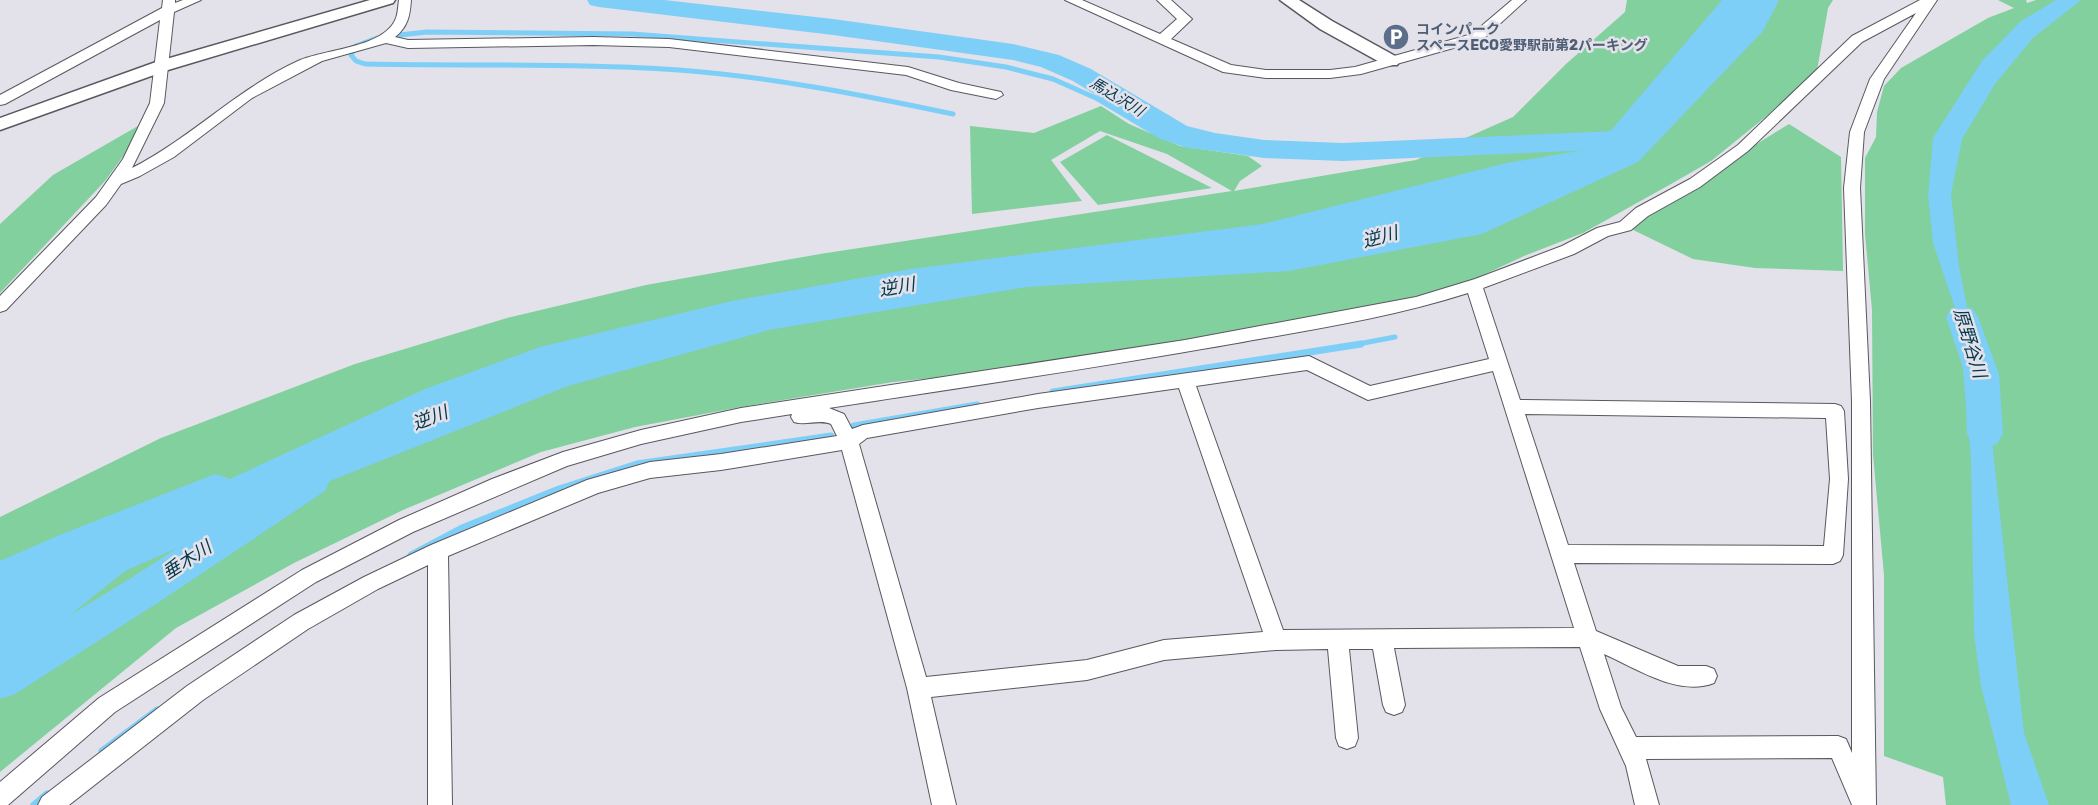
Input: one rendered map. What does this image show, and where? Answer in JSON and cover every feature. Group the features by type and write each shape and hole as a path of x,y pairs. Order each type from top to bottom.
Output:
{"street":[{"path":"0,101 169,5 195,0"},
{"path":"0,124 162,66 387,0"},
{"path":"387,39 401,23 406,12 405,0"},
{"path":"1071,0 1228,69 1266,74 1330,74 1356,71 1476,37 1520,0"},
{"path":"1162,40 1185,19 1163,0"},
{"path":"1288,0 1326,26 1391,61"},
{"path":"0,797 107,705 309,576 406,526 499,485 563,460 664,432 741,415 1297,326 1417,303 1474,285 1568,250 1603,232 1625,226 1642,212 1695,183 1743,148 1857,39 1930,0"},
{"path":"1864,804 1861,413 1852,188 1857,132 1877,79 1930,0"},
{"path":"0,306 101,201 130,160 157,103 169,5"},
{"path":"116,180 144,170 160,160 247,95 278,77 311,60 387,39 408,44 562,41 669,43 908,71 956,87 996,95"},
{"path":"1474,285 1611,709 1637,765 1647,805"},
{"path":"50,805 195,693 301,622 371,583 438,551 594,486 650,470 721,462 849,441 863,432 1003,407 1309,363 1368,393 1500,363"},
{"path":"1185,381 1276,640"},
{"path":"1514,407 1835,411 1839,479 1833,555 1561,554"},
{"path":"664,432 824,414 838,419 849,441 918,688 944,805"},
{"path":"438,551 440,805"},
{"path":"918,688 1087,670 1164,650 1276,640 1588,637 1677,676 1706,676"},
{"path":"1382,639 1394,705"},
{"path":"1338,640 1347,738"},
{"path":"1629,748 1838,747 1864,804"}],"green space":[{"path":"1627,0 1833,0 1828,8 1816,76 1711,161 1583,233 1524,256 1479,277 1430,294 1251,334 999,371 893,382 741,407 635,427 541,452 403,510 294,563 176,628 0,772 0,517 161,438 355,364 507,318 646,285 820,254 1232,191 1167,154 1100,131 1051,160 1082,201 972,214 970,126 1034,133 1101,106 1129,124 1180,146 1248,156 1262,166 1240,181 1234,191 1416,160 1513,117 1566,64 1625,12"},
{"path":"1998,0 2026,0 2027,3 2036,0 2098,0 2098,805 1946,805 1943,777 1884,756 1884,575 1873,455 1872,310 1865,234 1865,158 1876,137 1877,112 1884,86 1901,68 1988,18 2014,8"},
{"path":"150,119 105,181 0,293 0,224 53,175"},
{"path":"1789,124 1841,157 1843,271 1755,268 1693,259 1625,226"},
{"path":"1107,135 1212,188 1098,205 1060,162"}],"water":[{"path":"1722,0 1779,0 1763,31 1638,162 1482,234 1289,271 1027,287 769,330 568,386 320,485 125,571 0,671 0,585 425,389 540,347 732,301 911,269 1263,224 1507,163 1596,148"},
{"path":"2056,0 2081,0 2033,38 1995,84 1962,139 1951,194 1959,266 1990,423 2024,733 2049,805 2011,805 1981,686 1974,634 1971,459 1958,317 1933,243 1928,195 1933,138 1982,61 2021,21"}],"waterway":[{"name":"馬込沢川","path":"599,0 833,27 1013,52 1050,61 1082,75 1177,132 1215,142 1264,149 1343,152 1637,139"},
{"path":"390,36 427,32 632,34 939,57 1006,67 1053,79 1098,99 1160,136 1186,145 1237,151 1308,151"},
{"path":"377,38 356,46 351,55 356,61 365,64 640,68 714,73 783,82 953,114"},
{"name":"原野谷川","path":"1962,317 1982,374 1985,434"},
{"path":"1353,345 1395,337"},
{"path":"1053,392 1361,344"},
{"path":"854,426 977,405"},
{"path":"411,555 462,528 559,489 637,464 831,436"},
{"name":"垂木川","path":"0,680 145,590 312,480"},
{"name":"逆川","path":"0,579 75,545 215,489"},
{"path":"102,751 157,710"},
{"path":"34,805 47,794"}],"place":[{"name":"コインパーク スペースECO愛野駅前第2パーキング","path":"1396,37"}]}
